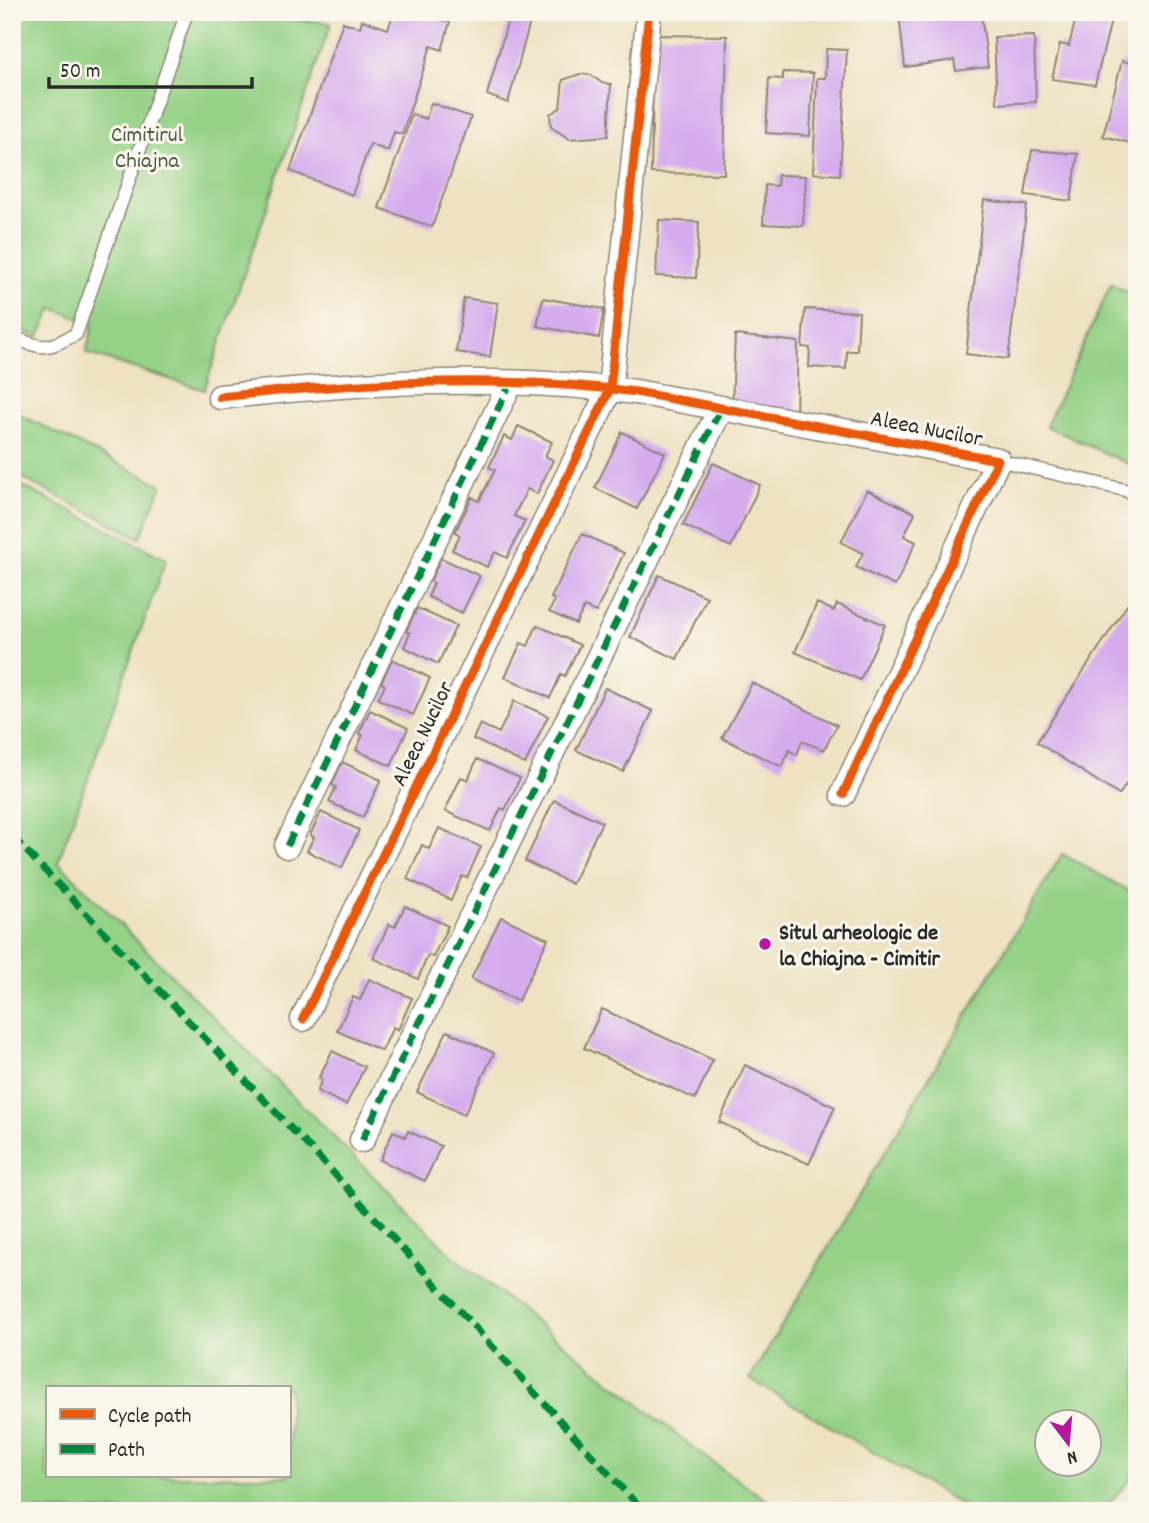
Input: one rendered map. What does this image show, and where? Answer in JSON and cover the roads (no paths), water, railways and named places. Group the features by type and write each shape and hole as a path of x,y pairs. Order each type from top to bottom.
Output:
{"street":[{"name":"Aleea Nucilor","path":"303,1019 610,389 649,12"},
{"name":"Aleea Nucilor","path":"220,397 320,386 407,382 610,389 998,460 844,794"},
{"path":"287,846 510,384"},
{"path":"362,1140 721,408"}],"lane":[{"path":"12,337 38,348 59,343 76,334 187,12"},
{"path":"998,460 1125,490 1137,496"}],"place":[{"name":"Situl arheologic de la Chiajna - Cimitir","path":"765,944"}],"park label":[{"name":"Cimitirul Chiajna","path":"147,146"}]}
